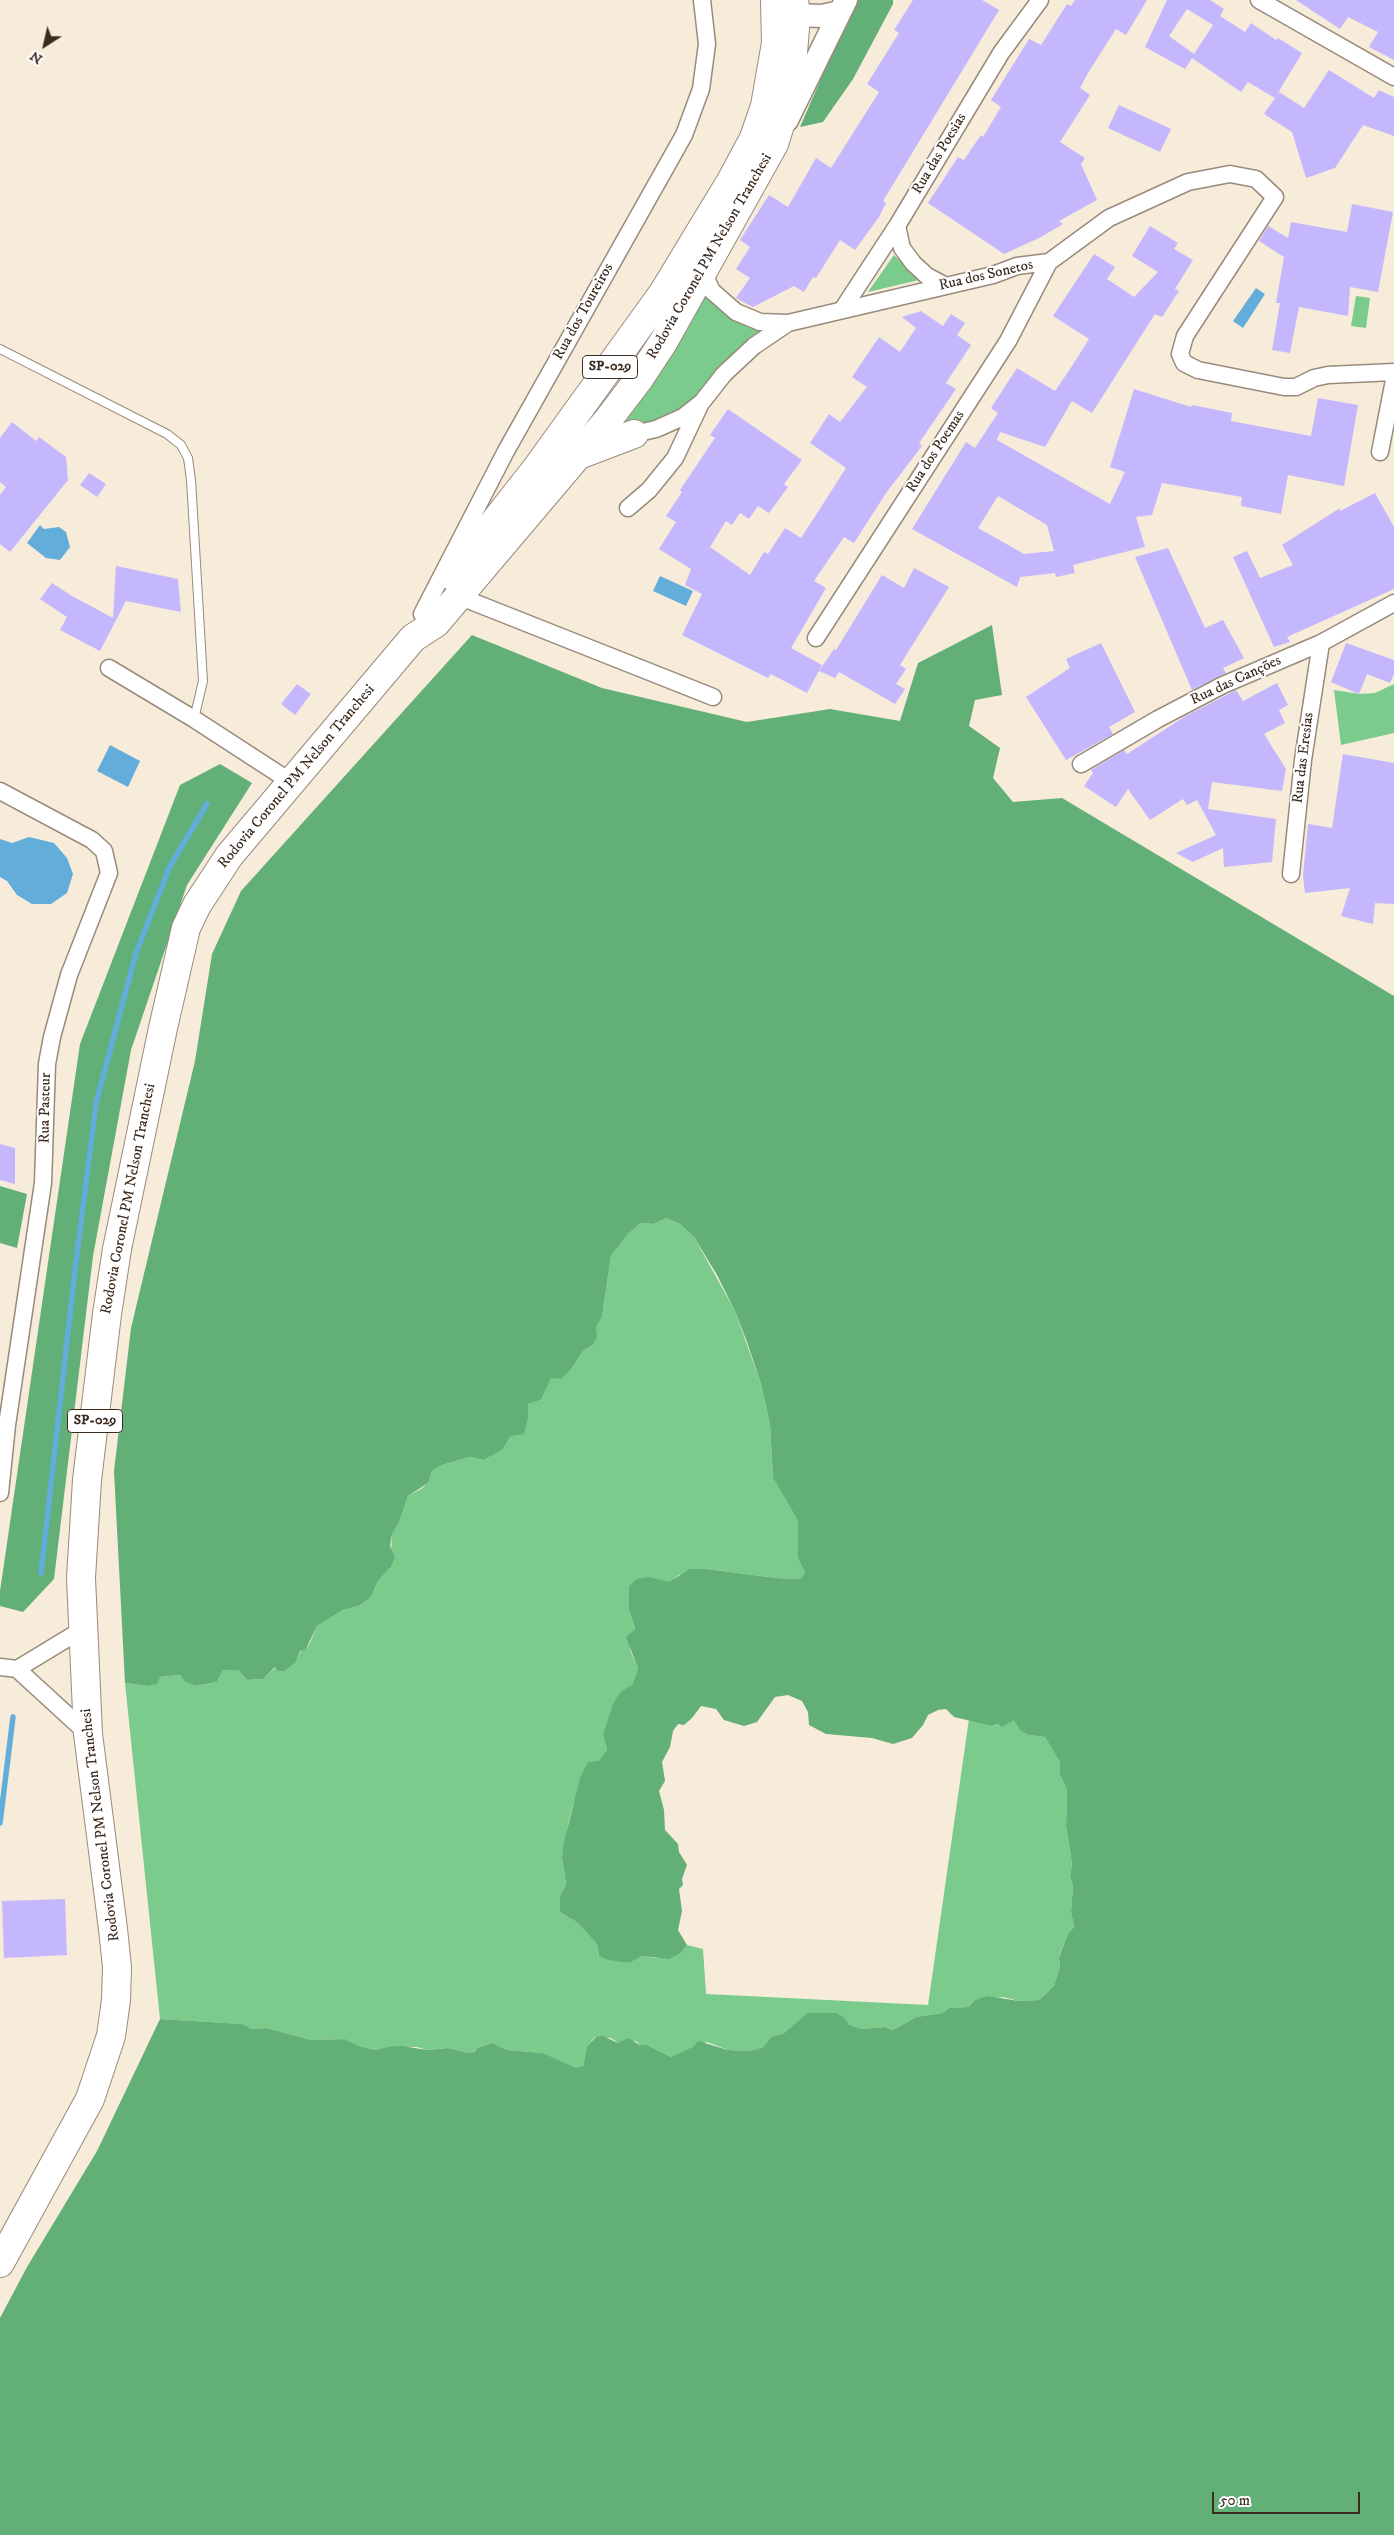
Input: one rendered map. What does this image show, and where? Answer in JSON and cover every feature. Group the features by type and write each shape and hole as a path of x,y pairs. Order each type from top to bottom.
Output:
{"highway":[{"name":"Rodovia Coronel PM Nelson Tranchesi","path":"417,626 436,622 607,421 640,379 664,342 702,270 774,144 784,112 792,66 788,5"},
{"name":"Rodovia Coronel PM Nelson Tranchesi","path":"0,2263 83,2115 98,2078 111,2036 116,2000 117,1967 88,1734 80,1578 87,1480 106,1314 128,1189 181,947 197,905 229,856 417,626 536,469 663,293 731,181 761,121 772,74 776,43 788,5"},
{"path":"607,421 605,403 608,395 663,293"},
{"path":"578,455 634,434"}],"main road":[{"path":"788,5 822,16 843,6"},
{"path":"774,144 812,75 843,6"}],"street":[{"name":"Rua dos Toureiros","path":"417,626 506,451 684,135 701,89 707,44 702,0"},
{"name":"Rua das Poesias","path":"842,310 896,226 1001,53 1040,0"},
{"path":"1259,0 1394,78"},
{"name":"Rua dos Sonetos","path":"634,434 656,429 683,417 702,402 724,374 754,346 788,323 993,275 1016,266 1049,262 1109,218 1188,182 1230,174 1245,175 1256,179 1275,197 1185,336 1181,359 1189,367 1198,370 1284,387 1296,387 1314,378 1328,376 1394,372"},
{"path":"896,226 902,248 913,263 928,276 944,286"},
{"name":"Rua dos Poemas","path":"816,638 1008,341 1049,262"},
{"path":"702,270 712,292 736,312 760,322 788,323"},
{"path":"1380,452 1394,380"},
{"name":"Rua dos Sonetos","path":"628,508 649,490 675,458 685,442 702,402"},
{"path":"607,421 634,434"},
{"path":"458,596 713,697"},
{"name":"Rua das Canções","path":"1081,764 1223,685 1321,643 1394,603"},
{"name":"Rua das Eresias","path":"1290,874 1303,760 1321,643"},
{"path":"109,668 194,719 291,782"},
{"name":"Rua Pasteur","path":"0,791 92,840 104,851 109,873 69,975 52,1037 47,1064 43,1183 35,1247 7,1425 0,1493"},
{"path":"17,1670 83,1629"},
{"path":"0,1667 17,1670 88,1734"}],"lane":[{"path":"0,349 168,434 181,445 188,458 191,480 203,681 194,719"}],"green space":[{"path":"855,0 893,0 893,4 853,79 823,122 800,127"},
{"path":"894,255 919,280 868,292"},
{"path":"702,270 736,312 788,323 702,402 634,434 607,421"},
{"path":"1356,296 1370,298 1366,328 1351,326"},
{"path":"992,625 1002,695 975,700 969,726 1000,748 993,778 1013,802 1062,798 1394,996 1394,2535 0,2535 0,2318 27,2267 97,2151 160,2019 242,2024 252,2029 267,2028 311,2040 345,2039 359,2046 376,2050 402,2046 427,2050 448,2048 468,2053 475,2052 477,2048 492,2043 507,2050 543,2053 576,2068 583,2066 587,2046 596,2037 603,2036 618,2043 628,2038 640,2045 647,2045 671,2057 693,2047 698,2041 728,2050 750,2051 763,2047 771,2037 784,2033 808,2013 836,2013 845,2018 849,2025 862,2029 885,2027 893,2030 916,2017 942,2013 949,2008 968,2007 975,2000 988,1996 1019,2001 1039,2000 1054,1986 1060,1966 1059,1957 1068,1933 1074,1927 1071,1912 1073,1886 1070,1877 1072,1864 1066,1825 1067,1790 1060,1775 1060,1762 1045,1737 1029,1735 1020,1730 1014,1720 1002,1727 998,1724 992,1726 954,1717 946,1709 938,1710 928,1715 923,1725 912,1738 893,1744 872,1738 826,1734 809,1725 808,1712 802,1701 788,1695 775,1697 757,1722 744,1726 724,1720 716,1709 701,1706 692,1718 684,1725 678,1724 673,1731 670,1747 662,1762 665,1781 659,1791 664,1810 665,1830 678,1844 679,1852 687,1865 682,1879 683,1885 679,1889 682,1911 678,1930 687,1945 681,1953 669,1959 642,1956 630,1963 608,1960 599,1956 597,1944 578,1923 560,1912 560,1896 566,1884 562,1858 564,1842 580,1778 588,1762 599,1761 607,1750 603,1735 613,1704 621,1691 632,1685 638,1669 626,1637 635,1629 629,1610 629,1586 637,1579 650,1577 669,1582 690,1569 707,1569 776,1578 800,1579 805,1573 798,1558 798,1521 773,1478 770,1425 761,1384 747,1342 735,1311 717,1275 694,1237 680,1224 666,1218 654,1224 641,1223 628,1234 611,1256 602,1317 596,1328 597,1337 593,1345 583,1351 570,1371 561,1379 551,1378 541,1400 528,1404 528,1418 524,1434 511,1436 502,1450 484,1460 470,1457 442,1465 432,1471 428,1483 408,1496 399,1523 392,1534 390,1546 395,1558 390,1568 378,1581 371,1597 359,1606 343,1610 317,1626 306,1649 300,1651 296,1662 284,1671 278,1671 275,1667 263,1679 247,1680 238,1670 223,1670 217,1682 195,1686 185,1682 180,1675 160,1677 157,1684 148,1686 125,1683 114,1471 131,1328 195,1061 212,954 241,891 472,635 602,688 747,722 830,709 900,721 918,663"},
{"path":"1394,684 1394,733 1341,745 1334,690 1359,694 1375,693"},
{"path":"220,764 252,783 187,885 131,1050 93,1256 54,1579 23,1612 0,1606 0,1591 80,1044 180,785"},
{"path":"0,1186 27,1194 17,1248 0,1243"},
{"path":"666,1218 680,1224 694,1237 735,1311 761,1384 770,1425 773,1478 798,1521 798,1558 805,1573 800,1579 776,1578 707,1569 679,1575 669,1583 650,1577 629,1610 635,1630 630,1650 638,1669 632,1686 621,1691 603,1735 607,1750 573,1805 562,1858 566,1884 560,1896 560,1912 578,1923 597,1944 599,1956 630,1963 642,1956 656,1958 681,1953 687,1945 703,1949 706,1994 928,2005 969,1719 992,1726 1014,1720 1029,1735 1045,1737 1061,1762 1060,1775 1067,1790 1066,1825 1072,1864 1070,1877 1073,1886 1071,1912 1074,1927 1068,1933 1059,1956 1060,1966 1054,1986 1039,2000 1019,2001 1003,1997 975,2000 968,2007 949,2008 942,2013 916,2017 893,2030 885,2027 862,2029 848,2025 845,2018 809,2013 784,2033 771,2037 763,2047 750,2051 728,2050 707,2042 671,2057 647,2045 640,2045 636,2041 618,2043 611,2038 595,2037 587,2046 583,2066 576,2069 543,2053 507,2050 492,2043 477,2048 475,2052 468,2053 448,2048 427,2050 417,2047 387,2047 376,2050 359,2046 345,2039 311,2040 267,2028 252,2029 241,2024 160,2019 125,1683 148,1686 160,1677 180,1675 185,1682 195,1686 217,1682 223,1670 229,1669 238,1670 247,1680 263,1679 276,1667 296,1662 301,1650 306,1649 310,1643 317,1626 343,1610 359,1606 371,1597 378,1581 390,1568 392,1534 399,1523 408,1496 428,1483 432,1471 442,1465 470,1457 484,1460 502,1450 511,1436 528,1418 528,1404 541,1400 551,1377 561,1379 570,1371 583,1351 593,1345 596,1328 602,1317 611,1256 628,1234 641,1223 654,1224"}],"water":[{"path":"1256,288 1265,294 1243,328 1233,321"},
{"path":"40,525 44,529 59,527 66,532 70,547 60,560 46,558 27,543"},
{"path":"660,576 693,591 686,606 653,591"},
{"path":"110,745 140,761 128,787 97,771"},
{"path":"29,837 54,843 67,858 73,874 67,893 51,904 32,904 17,895 7,881 0,877 0,839 12,843"}],"building":[{"path":"913,0 982,0 999,10 883,201 886,203 879,217 855,250 840,240 816,278 813,277 804,292 794,286 753,307 736,298 750,278 736,269 750,247 740,240 769,195 788,207 816,158 831,168 879,92 867,84 899,33 894,30"},
{"path":"1075,0 1147,0 1126,35 1116,29 1088,73 1080,88 1090,95 1060,142 1085,158 1081,164 1097,200 1059,221 1063,224 1041,237 1004,254 928,203 958,157 964,160 981,135 983,137 1001,107 991,100 1029,39 1041,45 1067,4 1071,6"},
{"path":"1167,0 1210,0 1224,9 1220,16 1245,32 1251,23 1276,40 1278,38 1302,53 1276,96 1279,92 1304,108 1329,70 1374,98 1379,90 1394,97 1394,136 1363,125 1335,168 1306,178 1292,132 1264,114 1275,98 1248,82 1241,92 1192,58 1185,69 1145,47","holes":["1187,9 1213,25 1194,54 1169,36"]},
{"path":"1296,0 1394,0 1394,60 1369,47 1378,32 1348,17 1340,29"},
{"path":"1119,105 1171,129 1160,152 1108,128"},
{"path":"1352,204 1393,212 1378,292 1350,287 1348,316 1299,307 1290,353 1272,350 1280,303 1276,303 1284,257 1259,241 1268,226 1288,238 1291,222 1347,232"},
{"path":"1150,226 1178,243 1174,249 1193,260 1175,289 1179,291 1162,317 1155,314 1092,413 1072,401 1045,447 1000,432 997,440 1110,504 1125,472 1110,467 1134,389 1191,407 1192,405 1232,413 1231,421 1311,436 1318,398 1358,405 1344,486 1288,475 1281,514 1241,506 1242,497 1162,483 1152,515 1136,517 1145,547 1073,565 1075,573 1056,577 1055,573 1020,577 1017,587 912,529 966,442 975,448 998,413 991,408 1017,368 1055,391 1072,366 1089,339 1053,316 1094,254 1115,267 1107,279 1134,297 1158,272 1132,256","holes":["998,496 1047,525 1054,551 1024,554 978,528"]},
{"path":"921,311 943,326 951,314 965,323 957,335 971,345 946,383 956,389 919,443 922,446 886,493 854,543 844,537 814,581 826,588 791,648 822,665 807,693 771,674 768,678 682,635 702,594 685,585 691,569 659,549 676,522 666,516 682,492 680,490 715,438 710,435 728,409 802,460 784,484 788,487 769,513 758,506 749,519 740,513 732,525 726,521 710,547 750,575 764,552 768,554 785,528 801,538 814,518 846,468 810,443 829,414 840,422 867,387 852,377 879,337 900,352 916,328 902,317"},
{"path":"12,422 36,441 39,437 66,457 68,480 10,552 0,544 0,495 6,487 0,482 0,438"},
{"path":"89,473 106,484 97,497 80,485"},
{"path":"1375,493 1394,527 1394,589 1287,637 1290,642 1274,647 1233,557 1247,551 1260,578 1293,565 1282,545 1340,508 1340,511"},
{"path":"1168,548 1205,628 1223,620 1244,658 1223,668 1226,673 1192,690 1135,557"},
{"path":"116,566 178,579 181,612 126,601 100,651 60,630 67,617 40,599 52,583 113,618"},
{"path":"914,568 949,587 900,665 906,669 896,684 905,689 895,704 839,672 835,678 819,671 834,649 836,650 882,575 904,588"},
{"path":"1101,643 1135,712 1109,727 1113,734 1066,760 1026,697 1070,668 1066,659"},
{"path":"1346,643 1394,660 1394,674 1390,683 1367,674 1359,694 1331,682"},
{"path":"1277,683 1288,705 1279,710 1285,723 1264,734 1286,769 1282,791 1212,782 1208,809 1276,819 1272,862 1224,867 1223,848 1193,862 1176,853 1216,835 1197,800 1187,805 1183,799 1150,820 1128,789 1116,807 1084,786 1093,773 1091,770 1124,750 1127,754 1184,717 1236,690 1243,701"},
{"path":"297,684 311,694 295,715 281,704"},
{"path":"1343,754 1394,763 1394,904 1375,903 1373,924 1341,916 1350,888 1305,893 1303,876 1308,824 1332,828"},
{"path":"0,1144 15,1148 15,1184 0,1180"},
{"path":"65,1899 67,1955 4,1958 2,1901"}],"waterway":[{"path":"41,1573 96,1103 136,953 170,866 207,804"},
{"path":"0,1823 13,1717"}]}
